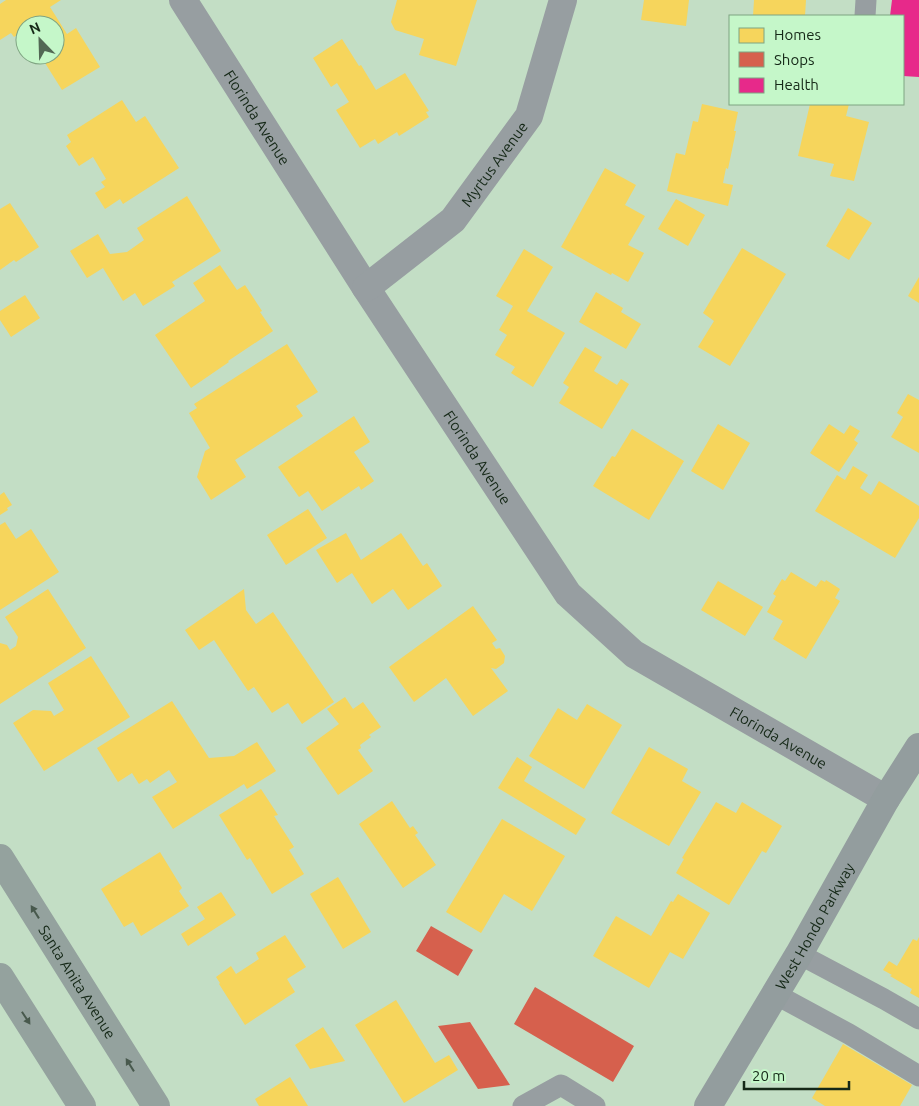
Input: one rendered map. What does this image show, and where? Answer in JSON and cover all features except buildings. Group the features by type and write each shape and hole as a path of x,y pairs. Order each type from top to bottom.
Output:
{"main road":[{"name":"Santa Anita Avenue","path":"0,858 156,1106"},
{"path":"0,977 82,1106"}],"street":[{"name":"Florinda Avenue","path":"184,0 366,288 568,594 634,654 886,799"},
{"name":"Myrtus Avenue","path":"366,288 453,220 529,116 563,0"},
{"name":"West Hondo Parkway","path":"708,1106 799,954 886,799 919,747"}],"lane":[{"path":"866,0 866,15"},
{"path":"799,954 919,1019"},
{"path":"775,994 849,1034 919,1076"},
{"path":"523,1106 561,1085 595,1106"}]}
